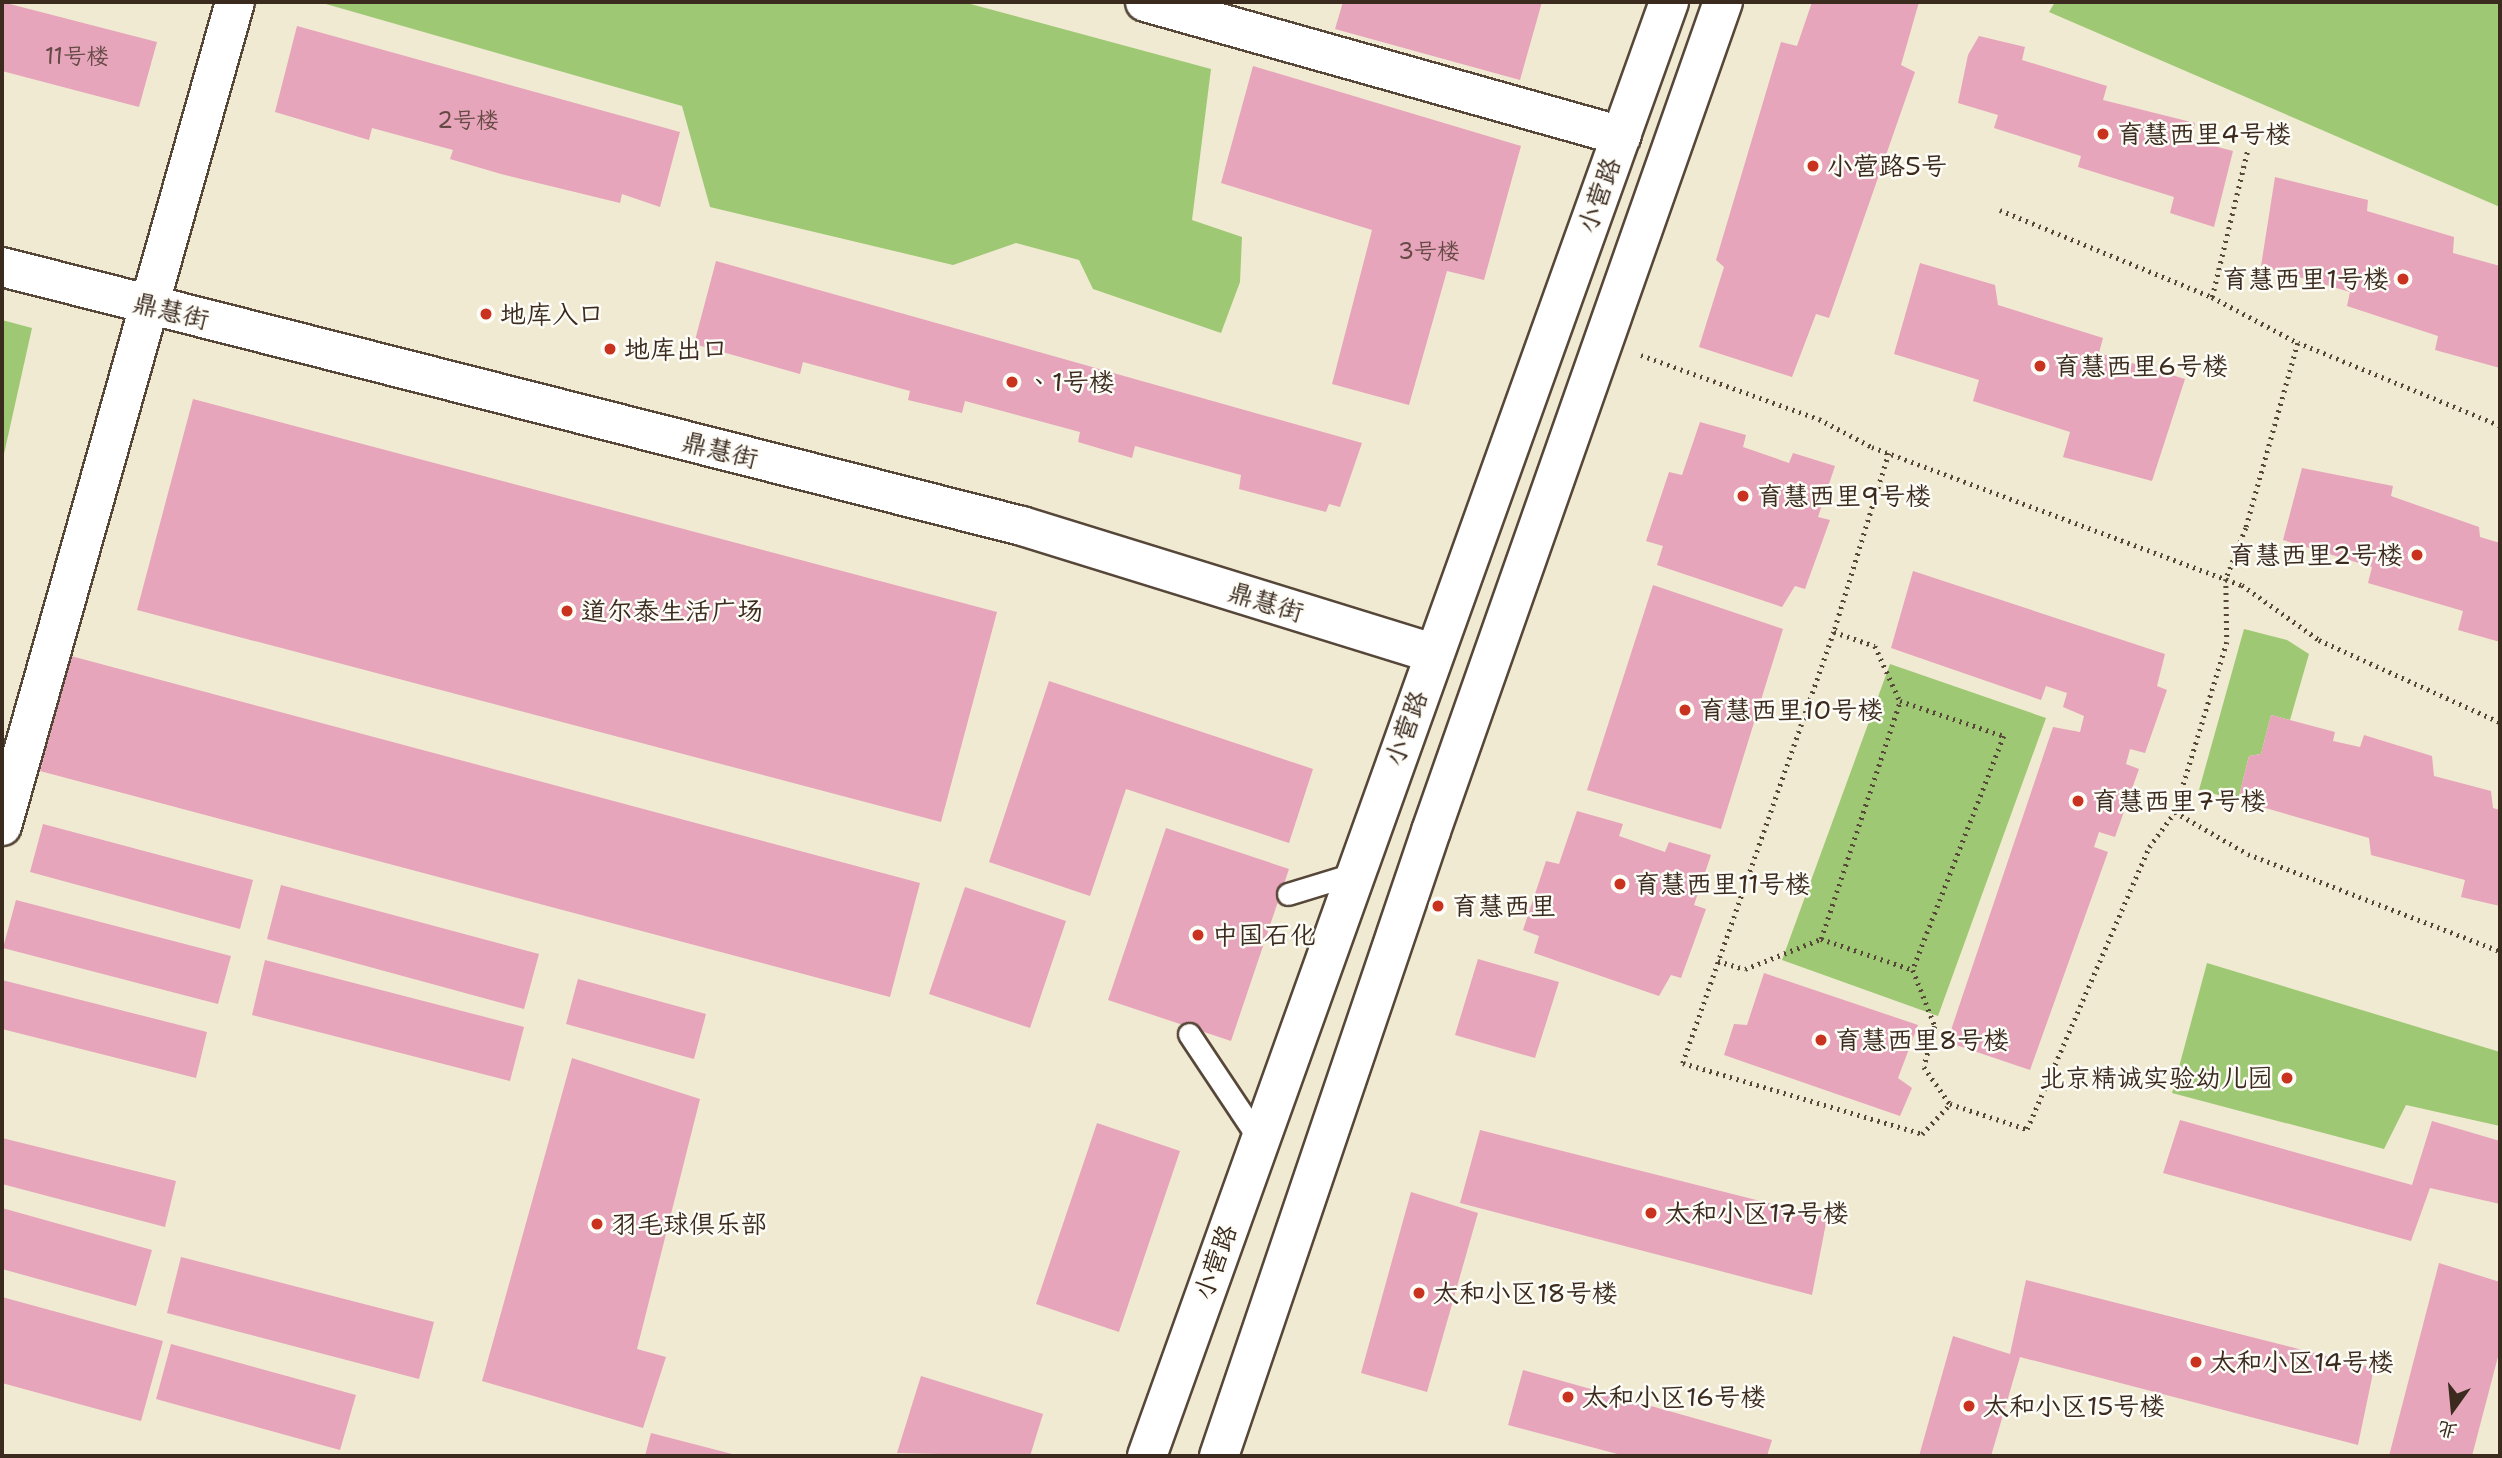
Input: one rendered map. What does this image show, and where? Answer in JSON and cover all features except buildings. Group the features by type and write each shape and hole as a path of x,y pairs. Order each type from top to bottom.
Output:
{"street":[{"path":"2,826 235,2"},
{"path":"1145,2 1620,136"},
{"name":"小营路","path":"1147,1456 1353,874 1669,2"},
{"name":"小营路","path":"1219,1456 1723,2"},
{"name":"鼎慧街","path":"2,267 1022,526 1433,653"}],"lane":[{"path":"1288,894 1353,874"},
{"path":"1189,1034 1259,1139"}],"path":[{"path":"2212,297 2248,148"},
{"path":"2000,210 2212,297 2298,344 2500,426"},
{"path":"1604,341 1819,419 1889,453 2242,585 2319,640 2500,722"},
{"path":"1900,701 2004,736 1913,970 1935,1026 1924,1067 1951,1104 2028,1129 2149,847 2175,812 2227,642 2226,579 2246,528 2298,344"},
{"path":"1889,453 1833,632 1683,1063 1922,1134 1951,1104"},
{"path":"1821,939 1900,701 1875,646 1833,632"},
{"path":"2175,812 2248,854 2500,951"},
{"path":"1718,961 1745,969 1821,939 1913,970"}],"green space":[{"path":"319,2 963,2 1211,69 1192,220 1242,237 1240,282 1221,333 1093,289 1079,260 1016,243 953,265 710,207 682,106"},
{"path":"2055,2 2500,2 2500,207 2049,12"},
{"path":"2,320 32,328 2,463"},
{"path":"2244,629 2287,640 2309,654 2290,720 2271,715 2261,754 2249,756 2238,800 2199,790"},
{"path":"1890,664 2046,718 1938,1016 1782,960"},
{"path":"2207,963 2500,1052 2500,1126 2406,1105 2384,1149 2172,1093"}],"place":[{"name":"育慧西里4号楼","path":"2103,134"},
{"name":"小营路5号","path":"1813,166"},
{"name":"育慧西里1号楼","path":"2403,279"},
{"name":"地库入口","path":"486,314"},
{"name":"地库出口","path":"610,349"},
{"name":"育慧西里6号楼","path":"2040,366"},
{"name":"、1号楼","path":"1012,382"},
{"name":"育慧西里9号楼","path":"1743,496"},
{"name":"育慧西里2号楼","path":"2417,555"},
{"name":"道尔泰生活广场","path":"567,611"},
{"name":"育慧西里10号楼","path":"1685,710"},
{"name":"育慧西里7号楼","path":"2078,801"},
{"name":"育慧西里11号楼","path":"1620,884"},
{"name":"育慧西里","path":"1438,906"},
{"name":"中国石化","path":"1198,935"},
{"name":"育慧西里8号楼","path":"1821,1040"},
{"name":"北京精诚实验幼儿园","path":"2287,1078"},
{"name":"太和小区17号楼","path":"1651,1213"},
{"name":"羽毛球俱乐部","path":"597,1224"},
{"name":"太和小区18号楼","path":"1419,1293"},
{"name":"太和小区14号楼","path":"2196,1362"},
{"name":"太和小区16号楼","path":"1568,1397"},
{"name":"太和小区15号楼","path":"1969,1406"}]}
